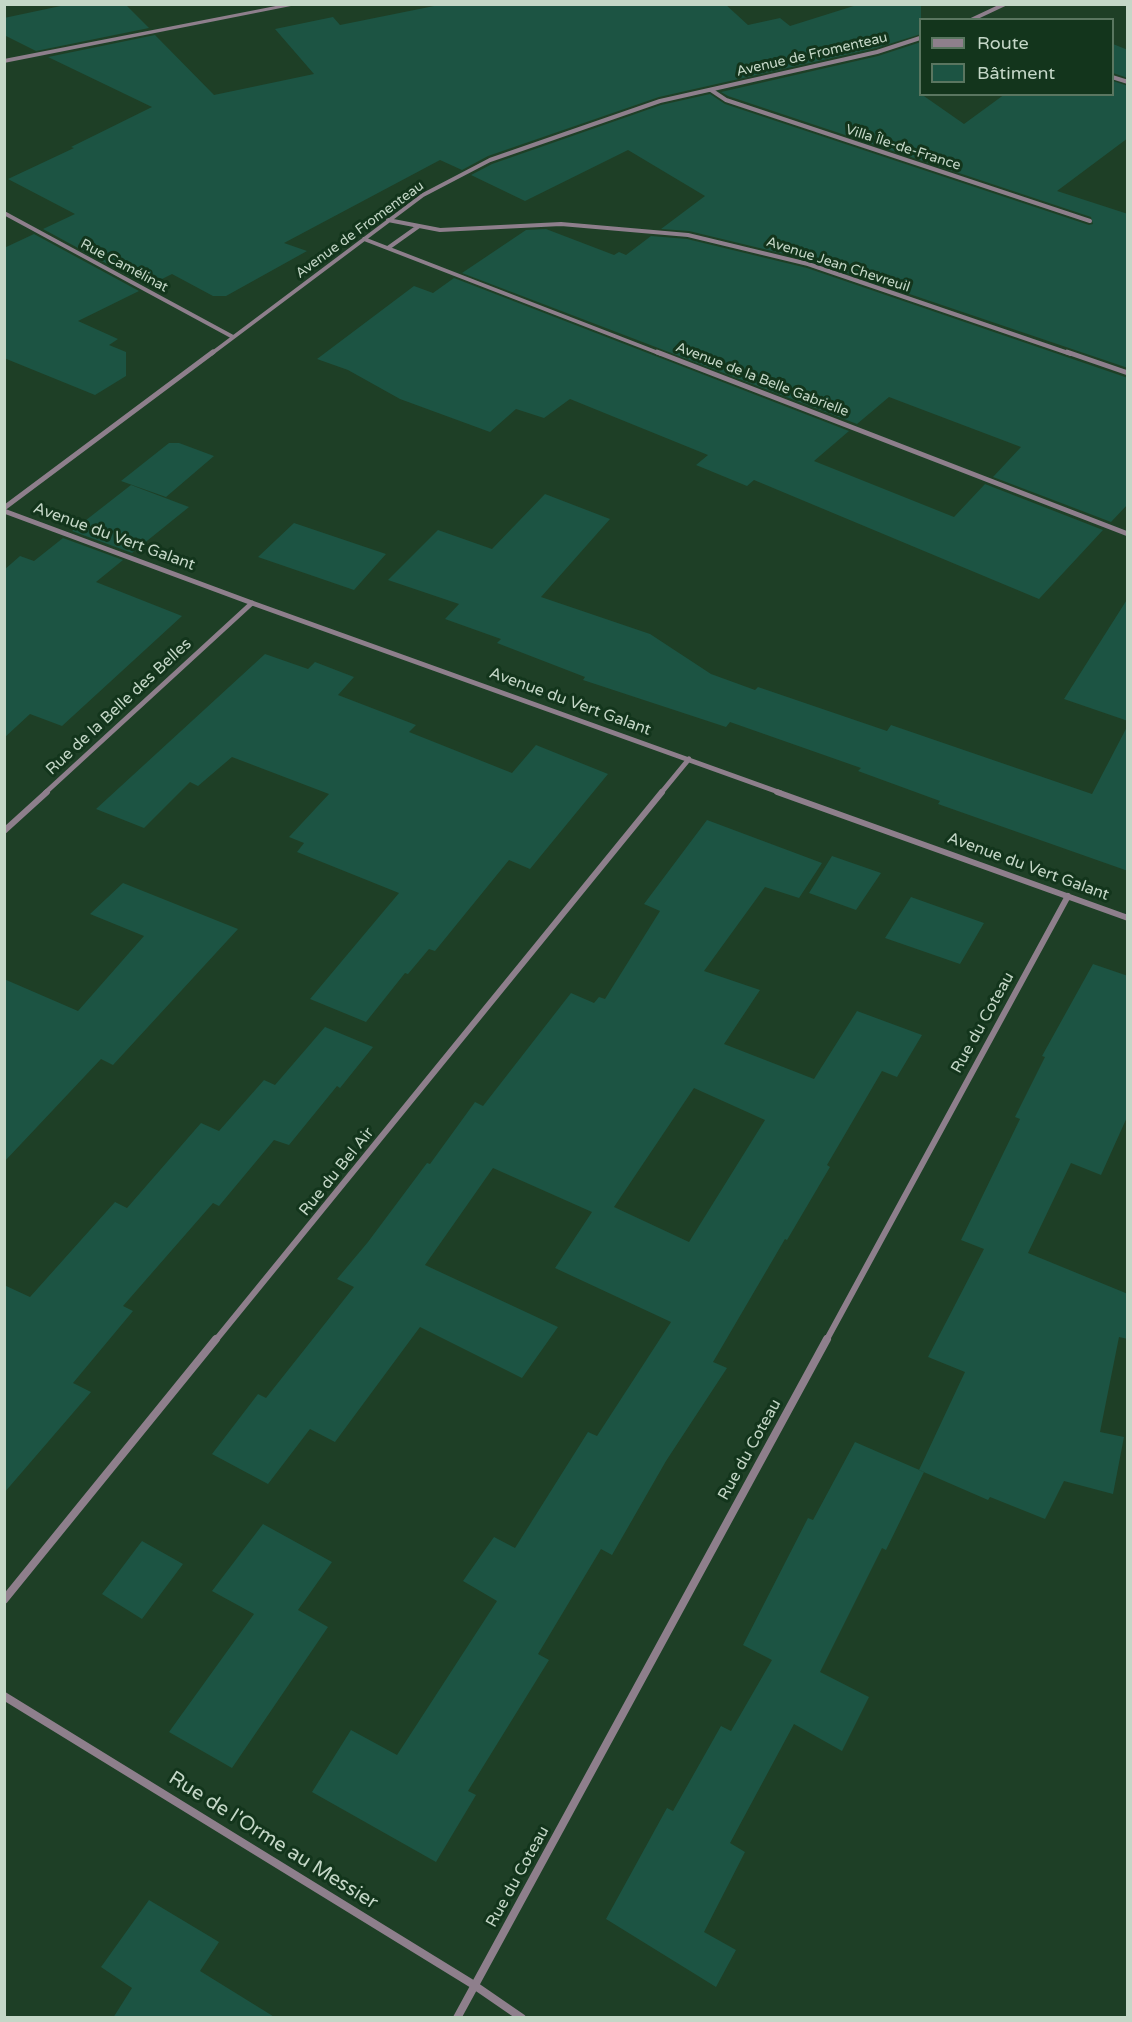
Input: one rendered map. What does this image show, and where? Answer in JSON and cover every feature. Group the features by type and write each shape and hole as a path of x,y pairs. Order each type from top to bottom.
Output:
{"street":[{"path":"4,61 298,4"},
{"path":"974,18 1005,4"},
{"name":"Avenue de Fromenteau","path":"4,510 388,220 423,195 490,160 660,101 877,52 919,39"},
{"name":"Villa Île-de-France","path":"711,90 726,100 1090,221"},
{"name":"Rue Camélinat","path":"4,213 233,338"},
{"name":"Avenue Jean Chevreuil","path":"388,220 440,230 561,224 688,235 808,264 1128,373"},
{"path":"387,248 418,226"},
{"name":"Avenue de la Belle Gabrielle","path":"364,239 1128,534"},
{"name":"Avenue du Vert Galant","path":"4,510 252,603 1128,918"},
{"name":"Rue de la Belle des Belles","path":"4,831 252,603"},
{"name":"Rue du Bel Air","path":"4,1600 690,759"},
{"name":"Rue du Coteau","path":"457,2018 1068,896"},
{"name":"Rue de l'Orme au Messier","path":"4,1696 474,1985 522,2018"}],"building":[{"path":"70,4 125,4 149,28 36,51 4,35 4,18"},
{"path":"444,4 725,4 748,25 780,18 790,26 860,4 921,4 919,35 876,48 659,97 488,156 462,170 440,160 284,243 307,251 226,296 213,296 172,274 148,286 43,229 75,214 8,179 152,107 48,57 155,35 214,95 314,74 275,29 333,17 340,25"},
{"path":"919,43 919,96 924,96 964,124 1002,96 1114,96 1114,81 1128,86 1128,138 1057,191 1128,214 1128,368 809,260 689,231 661,229 705,196 628,150 525,201 471,175 492,164 661,105 710,94 725,104 1089,225 1093,224 1091,217 721,92 878,56"},
{"path":"1114,44 1128,50 1128,78 1114,73"},
{"path":"546,229 614,255 619,252 626,255 651,236 687,239 807,268 1128,378 1128,504 1111,522 993,477 1021,447 889,397 857,424 462,273 526,230"},
{"path":"34,234 139,291 78,321 118,339 109,345 126,352 126,376 95,395 4,358 4,248"},
{"path":"454,278 849,431 814,461 954,517 985,484 1103,530 1039,599 754,480 747,486 696,465 708,455 570,399 544,418 516,409 490,432 400,399 348,370 317,359 414,286 433,293"},
{"path":"169,443 179,443 214,456 166,497 121,481"},
{"path":"131,485 189,507 132,553 72,531"},
{"path":"545,494 610,519 541,597 650,634 711,674 755,690 758,687 887,731 891,725 1092,794 1128,725 1128,871 938,804 940,801 858,771 861,768 730,722 726,727 583,680 585,677 497,643 501,639 445,619 459,604 388,580 438,530 492,549"},
{"path":"294,523 386,554 354,590 258,557"},
{"path":"63,538 123,560 96,582 182,616 62,726 30,714 4,738 4,570 20,556 34,561"},
{"path":"1128,598 1128,721 1064,699"},
{"path":"265,654 308,669 315,662 354,677 338,695 416,725 409,732 512,773 536,745 608,774 530,869 509,860 435,951 429,949 408,974 405,973 366,1022 310,999 399,893 297,852 304,843 289,837 329,794 232,757 198,786 190,782 144,828 96,809"},
{"path":"707,820 822,863 799,898 765,887 704,971 760,990 724,1044 814,1079 857,1011 922,1035 897,1077 882,1071 827,1165 830,1167 713,1362 727,1368 666,1461 612,1555 601,1549 538,1654 549,1660 468,1791 476,1795 436,1862 312,1792 351,1730 397,1755 497,1601 463,1581 494,1537 515,1548 588,1432 597,1436 671,1322 555,1268 592,1212 493,1168 425,1265 558,1327 522,1378 420,1327 335,1442 310,1429 268,1484 212,1454 258,1394 266,1398 354,1287 337,1279 368,1242 427,1163 430,1164 475,1102 483,1106 571,993 594,1003 599,997 605,999 660,911 644,904","holes":["694,1088 765,1120 689,1242 614,1207"]},
{"path":"832,856 881,873 856,910 809,893"},
{"path":"123,883 238,929 113,1065 101,1059 4,1162 4,979 78,1011 144,936 90,914"},
{"path":"911,897 984,923 960,964 885,938"},
{"path":"1093,964 1128,976 1128,1115 1101,1175 1071,1163 1028,1253 1128,1294 1128,1339 1119,1337 1100,1432 1124,1437 1113,1494 1064,1481 1045,1519 990,1497 988,1500 919,1470 965,1372 928,1357 984,1249 961,1240 1020,1119 1015,1117 1045,1057 1042,1056"},
{"path":"325,1027 373,1047 340,1088 337,1086 289,1145 274,1140 219,1206 213,1203 123,1306 133,1311 73,1383 91,1392 4,1493 4,1285 30,1297 115,1202 127,1208 201,1123 219,1131 264,1080 275,1085"},
{"path":"855,1442 924,1472 886,1550 882,1548 820,1672 869,1697 842,1751 794,1724 730,1843 745,1852 704,1932 736,1950 716,1987 606,1919 667,1808 673,1811 721,1726 731,1731 772,1660 743,1645 808,1518 813,1520"},
{"path":"263,1524 332,1562 298,1610 328,1627 232,1768 169,1732 254,1614 212,1591"},
{"path":"142,1541 183,1564 142,1619 102,1594"},
{"path":"149,1900 219,1942 200,1971 276,2018 113,2018 132,1988 101,1967"}]}
